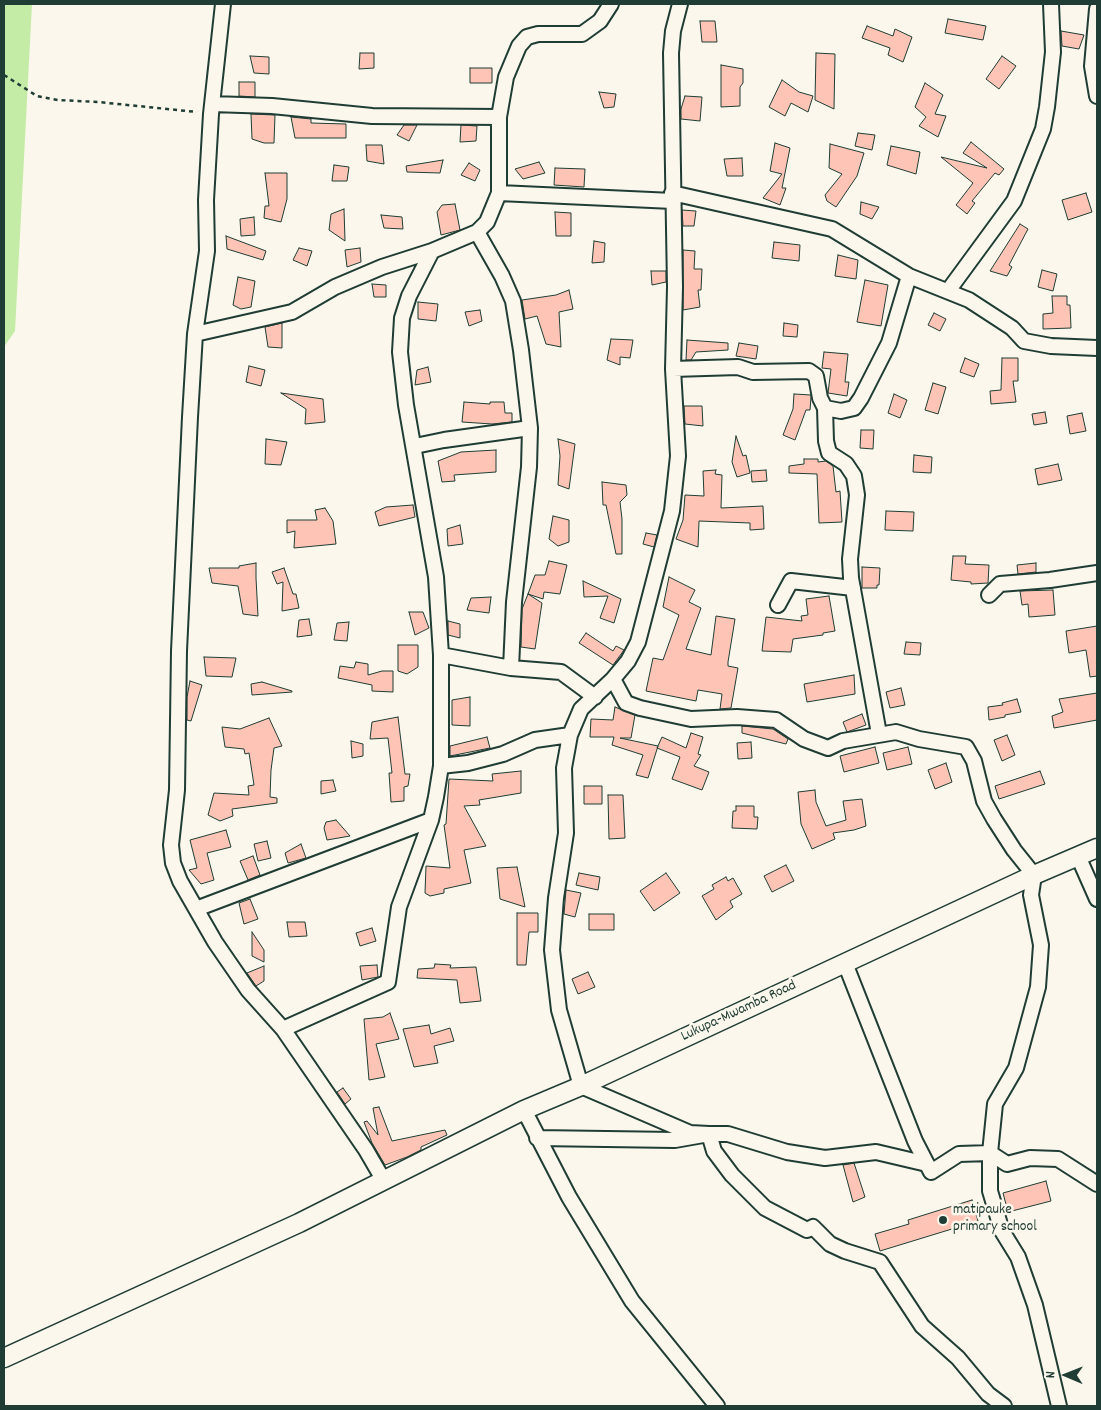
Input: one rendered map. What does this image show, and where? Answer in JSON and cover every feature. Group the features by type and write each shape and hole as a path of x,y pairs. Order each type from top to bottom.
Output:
{"street":[{"path":"223,4 212,109 206,200 207,251 195,334 179,650 178,790 171,845 180,881 196,909 248,990 284,1029 366,1150 384,1181"},
{"path":"195,334 292,312 351,280 382,267 432,251 477,232 487,222 499,193 499,117 506,77 519,46 527,37 538,34 582,34 600,21 611,4"},
{"path":"680,4 673,31 671,53 673,369 678,456 672,511 638,642 628,661 613,679 596,698 581,709 570,734 564,768 566,833 556,898 552,950 559,1010 581,1086 690,1133 728,1134 787,1152 825,1158 876,1152 927,1164"},
{"path":"948,291 1014,202 1043,129 1048,107 1053,52 1051,4"},
{"path":"1097,9 1093,36 1092,66 1097,96"},
{"path":"212,109 272,106 372,116 499,117"},
{"path":"499,193 672,197 832,229 909,276 969,300 1012,328 1024,341 1051,346 1097,348"},
{"path":"477,232 502,276 513,301 530,428 529,467 514,602 511,668"},
{"path":"284,1029 388,982 399,907 431,820 441,766 441,655 436,577 415,446 406,405 400,352 402,318 410,296 432,251"},
{"path":"825,408 841,411 854,408 861,398 889,343 909,276"},
{"path":"673,369 738,367 753,372 809,371 816,376 820,398 825,408 826,441 829,452 846,464 854,476 857,495 850,559 853,588 879,734"},
{"path":"415,446 530,428"},
{"path":"989,596 1000,584 1050,580 1097,573"},
{"path":"778,605 791,581 853,588"},
{"path":"441,655 511,668 561,672 596,698"},
{"path":"613,679 626,703 640,708 691,719 737,717 776,720 804,739 828,748 843,741 896,732 918,739 966,747 974,761 984,800 1014,850 1034,875 1031,895 1041,945 1038,987 1016,1068 994,1104 990,1153 990,1191 1002,1232 1018,1256 1035,1305 1059,1406"},
{"path":"441,766 468,763 503,754 535,740 570,734"},
{"path":"196,909 431,820"},
{"name":"Lukupa-Mwamba Road","path":"4,1358 167,1285 384,1181 524,1110 581,1086 844,962 1097,848"},
{"path":"1078,856 1097,899"},
{"path":"844,962 915,1141 931,1172 959,1154 990,1153 1007,1164 1030,1158 1058,1159 1097,1184"},
{"path":"524,1110 569,1197 632,1301 717,1406"},
{"path":"538,1138 675,1140 709,1134"},
{"path":"709,1134 714,1151 732,1175 765,1208 807,1230 813,1227 830,1244 845,1251 880,1262 922,1326 958,1358 988,1394 1004,1406"}],"path":[{"path":"4,75 37,96 58,100 212,109"}],"green space":[{"path":"4,4 32,4 15,331 4,347"}],"building":[{"path":"948,19 986,26 983,40 945,33"},
{"path":"700,21 715,21 717,42 702,42"},
{"path":"867,26 893,36 895,29 912,37 903,62 888,55 890,48 862,38"},
{"path":"1061,31 1084,35 1079,49 1062,46"},
{"path":"360,53 374,53 374,68 359,69"},
{"path":"816,53 835,54 834,109 815,100"},
{"path":"250,56 269,57 269,74 254,73"},
{"path":"1002,56 1016,66 999,89 986,79"},
{"path":"721,65 743,69 743,83 740,87 740,106 721,107"},
{"path":"470,68 492,68 492,83 470,83"},
{"path":"782,80 799,92 813,96 808,112 791,103 785,116 769,107"},
{"path":"239,82 255,82 255,97 239,96"},
{"path":"925,83 943,95 935,114 946,116 938,137 919,126 926,117 915,107"},
{"path":"599,92 616,94 614,107 604,108"},
{"path":"685,96 702,97 700,121 681,119 681,109"},
{"path":"251,114 275,115 274,143 264,143 252,139"},
{"path":"291,117 311,119 311,123 346,124 346,138 295,138"},
{"path":"404,125 417,125 409,141 397,135"},
{"path":"461,125 477,126 476,141 460,142"},
{"path":"858,133 875,135 872,150 855,146"},
{"path":"971,142 1004,169 999,175 995,173 972,201 975,203 967,214 956,205 973,183 941,157 987,168 963,153"},
{"path":"775,143 790,148 782,188 786,188 780,205 763,198 782,174 770,171"},
{"path":"830,144 864,153 857,176 836,207 827,201 825,195 842,174 829,168"},
{"path":"366,145 382,145 384,164 367,161"},
{"path":"891,146 920,152 916,174 887,165"},
{"path":"742,158 743,176 727,176 724,159"},
{"path":"443,160 440,173 407,172 406,166"},
{"path":"539,162 545,173 523,179 515,169"},
{"path":"469,163 480,170 475,181 461,175"},
{"path":"334,165 349,167 347,181 332,181"},
{"path":"555,168 585,169 584,187 554,185"},
{"path":"265,173 287,173 287,199 281,222 264,218 265,206 269,206"},
{"path":"1086,193 1092,212 1068,220 1062,200"},
{"path":"861,202 879,207 872,219 860,214"},
{"path":"455,204 460,230 441,235 437,212 442,205"},
{"path":"344,209 345,241 329,230 331,214"},
{"path":"682,210 696,211 694,226 683,226"},
{"path":"555,212 571,213 571,236 556,236"},
{"path":"381,215 402,217 403,229 384,228"},
{"path":"254,217 255,235 241,236 240,219"},
{"path":"1020,224 1028,229 1009,265 1012,267 1007,276 990,271"},
{"path":"226,236 266,251 263,260 227,249"},
{"path":"594,241 605,243 604,262 592,263"},
{"path":"774,242 800,245 799,261 772,258"},
{"path":"299,248 312,251 307,266 293,260"},
{"path":"360,248 361,262 347,267 345,250"},
{"path":"683,250 695,251 694,269 702,269 701,290 698,290 700,307 683,310"},
{"path":"838,255 858,260 856,279 835,276"},
{"path":"1042,270 1057,274 1053,291 1038,287"},
{"path":"651,271 666,271 666,282 652,285"},
{"path":"238,277 255,281 251,307 241,309 233,305"},
{"path":"865,280 888,285 881,326 857,322"},
{"path":"372,284 386,285 386,297 374,297"},
{"path":"569,290 573,309 559,312 561,347 546,344 537,316 525,319 522,300 556,295"},
{"path":"1052,296 1067,296 1067,305 1070,305 1071,328 1043,329 1043,314 1053,313"},
{"path":"418,302 438,304 436,321 418,319"},
{"path":"480,310 482,321 469,326 465,312"},
{"path":"934,313 946,319 940,331 928,325"},
{"path":"282,323 282,348 268,347 265,327"},
{"path":"784,323 798,325 797,337 783,336"},
{"path":"611,339 633,340 630,358 620,357 620,365 607,360"},
{"path":"687,340 728,343 728,350 696,352 691,360 686,360"},
{"path":"739,343 758,346 756,359 736,356"},
{"path":"824,352 848,354 845,382 849,382 847,396 828,393 831,369 822,368"},
{"path":"965,358 979,364 974,377 960,372"},
{"path":"1002,358 1018,358 1018,381 1013,381 1016,402 991,404 990,391 1001,390"},
{"path":"249,366 265,370 261,386 246,382"},
{"path":"428,367 431,382 415,385 417,370"},
{"path":"933,383 946,387 938,414 925,410"},
{"path":"281,393 323,399 325,422 305,424 306,409"},
{"path":"794,394 811,395 810,410 806,410 795,440 783,435 793,409"},
{"path":"894,394 907,400 900,418 888,413"},
{"path":"464,402 490,404 490,402 504,402 505,413 512,413 512,422 492,424 462,422"},
{"path":"684,406 702,406 703,426 685,424"},
{"path":"1045,412 1047,423 1034,425 1032,414"},
{"path":"1082,413 1086,431 1070,434 1067,416"},
{"path":"861,430 874,430 873,449 860,448"},
{"path":"736,436 743,456 746,455 750,473 737,477 732,462"},
{"path":"266,439 287,442 281,465 265,464"},
{"path":"558,439 575,444 569,489 558,485 560,456"},
{"path":"496,450 496,472 454,475 455,481 442,482 438,461 461,452"},
{"path":"914,455 932,457 931,473 913,472"},
{"path":"804,459 818,459 818,462 826,461 833,466 836,492 840,491 842,522 819,523 817,474 789,473 789,466 804,464"},
{"path":"1058,464 1062,480 1038,485 1035,469"},
{"path":"716,470 715,474 722,475 721,508 763,506 764,529 750,530 750,523 699,521 698,547 676,539 683,520 685,495 704,496 703,471"},
{"path":"766,470 767,481 752,482 751,471"},
{"path":"602,482 626,485 627,495 620,502 622,554 616,554 606,505 603,505"},
{"path":"413,505 415,517 379,526 375,512 386,507"},
{"path":"325,508 333,521 336,544 294,548 295,531 287,533 287,520 317,520 315,510"},
{"path":"886,511 914,512 913,531 885,530"},
{"path":"553,516 569,520 569,542 558,546 549,539"},
{"path":"460,525 463,544 448,546 447,529"},
{"path":"646,533 657,535 654,547 643,544"},
{"path":"953,556 966,556 965,564 989,565 988,583 971,584 971,582 951,580"},
{"path":"549,561 567,565 560,594 544,592 543,599 528,594 535,575 545,575"},
{"path":"256,563 258,616 243,614 238,586 212,583 209,568 239,568 239,566"},
{"path":"1036,563 1036,572 1018,574 1017,565"},
{"path":"862,567 880,568 879,585 877,585 877,588 862,588"},
{"path":"284,568 293,594 296,594 299,608 282,611 283,582 277,584 272,572"},
{"path":"669,577 695,590 689,602 701,608 686,649 711,655 716,616 735,619 728,666 738,668 731,708 720,709 722,694 698,690 696,701 646,691 653,658 663,660 679,615 663,607"},
{"path":"583,581 621,599 614,623 600,618 608,596 584,597"},
{"path":"1053,590 1055,615 1029,617 1028,604 1022,605 1020,591"},
{"path":"528,594 542,603 535,649 521,647 522,609"},
{"path":"829,596 835,631 823,633 823,635 793,639 791,652 762,651 766,617 802,621 801,616 808,615 806,599"},
{"path":"491,597 489,613 467,610 471,598"},
{"path":"409,612 423,612 429,628 415,635"},
{"path":"309,619 312,635 297,637 299,620"},
{"path":"448,621 460,624 460,638 448,635"},
{"path":"349,622 347,641 334,640 337,623"},
{"path":"1097,626 1097,676 1090,677 1086,650 1069,653 1066,631"},
{"path":"586,633 613,651 616,646 624,650 613,665 579,643"},
{"path":"906,642 921,643 920,655 904,654"},
{"path":"398,645 418,645 418,667 407,674 398,671"},
{"path":"204,657 236,658 232,677 206,676"},
{"path":"356,662 368,664 368,675 382,671 393,671 393,692 372,691 372,685 338,678 340,666 354,668"},
{"path":"854,675 855,694 807,702 804,684"},
{"path":"190,681 202,685 191,721 187,720 187,697"},
{"path":"262,682 292,692 252,695 251,684"},
{"path":"901,688 905,705 890,708 886,692"},
{"path":"1097,693 1097,720 1054,728 1052,716 1063,712 1059,699"},
{"path":"470,697 470,726 452,725 452,700"},
{"path":"1017,699 1021,712 989,720 988,707 1003,705 1002,703"},
{"path":"615,707 635,715 631,738 620,738 658,746 648,778 636,775 643,755 612,745 614,737 590,737 591,719 613,720"},
{"path":"862,714 866,725 847,732 843,722"},
{"path":"398,717 405,774 410,774 408,786 404,787 404,801 391,802 389,773 392,773 388,738 370,739 372,722"},
{"path":"269,718 282,746 274,748 271,770 270,797 277,798 277,803 232,809 233,816 220,821 208,815 214,793 249,795 248,786 254,785 249,753 245,754 244,749 225,747 222,727 240,729"},
{"path":"742,726 773,729 788,739 786,744 742,733"},
{"path":"691,733 703,737 698,754 701,755 694,766 709,772 702,790 672,779 680,757 657,748 662,737 686,748"},
{"path":"1007,735 1015,755 1002,761 994,740"},
{"path":"487,737 490,748 450,756 450,746"},
{"path":"351,741 363,744 363,756 352,758"},
{"path":"751,742 752,758 738,759 737,743"},
{"path":"875,747 879,763 844,772 840,756"},
{"path":"908,747 912,764 887,770 883,753"},
{"path":"946,763 952,782 935,789 928,770"},
{"path":"521,771 521,793 479,800 480,805 464,806 486,846 464,850 471,883 444,889 444,893 430,896 425,893 426,866 450,868 444,825 446,824 449,779 493,781 492,774"},
{"path":"1040,771 1045,784 999,799 995,786"},
{"path":"333,780 336,791 321,794 321,781"},
{"path":"584,786 602,786 602,804 584,804"},
{"path":"815,790 816,802 826,826 846,820 843,801 862,799 866,826 833,833 835,839 812,849 801,824 798,792"},
{"path":"608,795 623,795 625,838 609,839"},
{"path":"736,806 754,806 754,817 758,817 757,829 732,828 733,811 736,811"},
{"path":"336,820 350,836 327,840 324,828 326,822"},
{"path":"226,830 231,847 207,853 214,880 201,884 189,870 197,868 190,840"},
{"path":"267,841 271,858 258,861 254,844"},
{"path":"301,844 306,858 288,863 285,853"},
{"path":"253,856 260,875 248,880 240,861"},
{"path":"786,865 794,881 772,892 764,876"},
{"path":"517,867 525,907 500,899 497,868"},
{"path":"579,873 600,877 598,890 576,885"},
{"path":"666,873 680,893 654,911 640,891"},
{"path":"726,877 728,881 733,878 742,894 730,901 733,907 716,920 702,896 714,889 712,885"},
{"path":"566,890 581,893 575,917 564,914"},
{"path":"250,899 258,919 244,924 239,903"},
{"path":"517,913 538,913 538,932 529,932 526,965 517,965"},
{"path":"589,914 614,914 614,930 589,930"},
{"path":"287,922 305,922 307,936 289,937"},
{"path":"372,928 376,941 360,946 356,933"},
{"path":"252,932 264,950 264,962 252,956"},
{"path":"435,964 451,965 450,968 476,967 481,1001 460,1003 457,980 417,978 418,969 434,968"},
{"path":"377,965 378,977 362,980 360,966"},
{"path":"264,966 264,981 256,986 247,973"},
{"path":"588,972 595,987 578,994 572,979"},
{"path":"390,1013 399,1039 376,1044 385,1077 369,1080 364,1019 383,1017"},
{"path":"429,1025 431,1034 450,1028 454,1041 434,1046 438,1063 414,1067 403,1029"},
{"path":"343,1088 351,1099 345,1104 337,1092"},
{"path":"379,1107 392,1141 445,1130 447,1135 421,1147 421,1150 407,1157 385,1165 372,1143 364,1122 367,1121 378,1135 373,1108"},
{"path":"854,1163 865,1197 853,1202 843,1165"},
{"path":"1046,1181 1051,1201 1008,1212 1003,1193"},
{"name":"matipauke primary school","path":"972,1200 978,1221 880,1251 875,1234 909,1224 908,1220"}],"place":[{"name":"matipauke primary school","path":"943,1220"}]}
